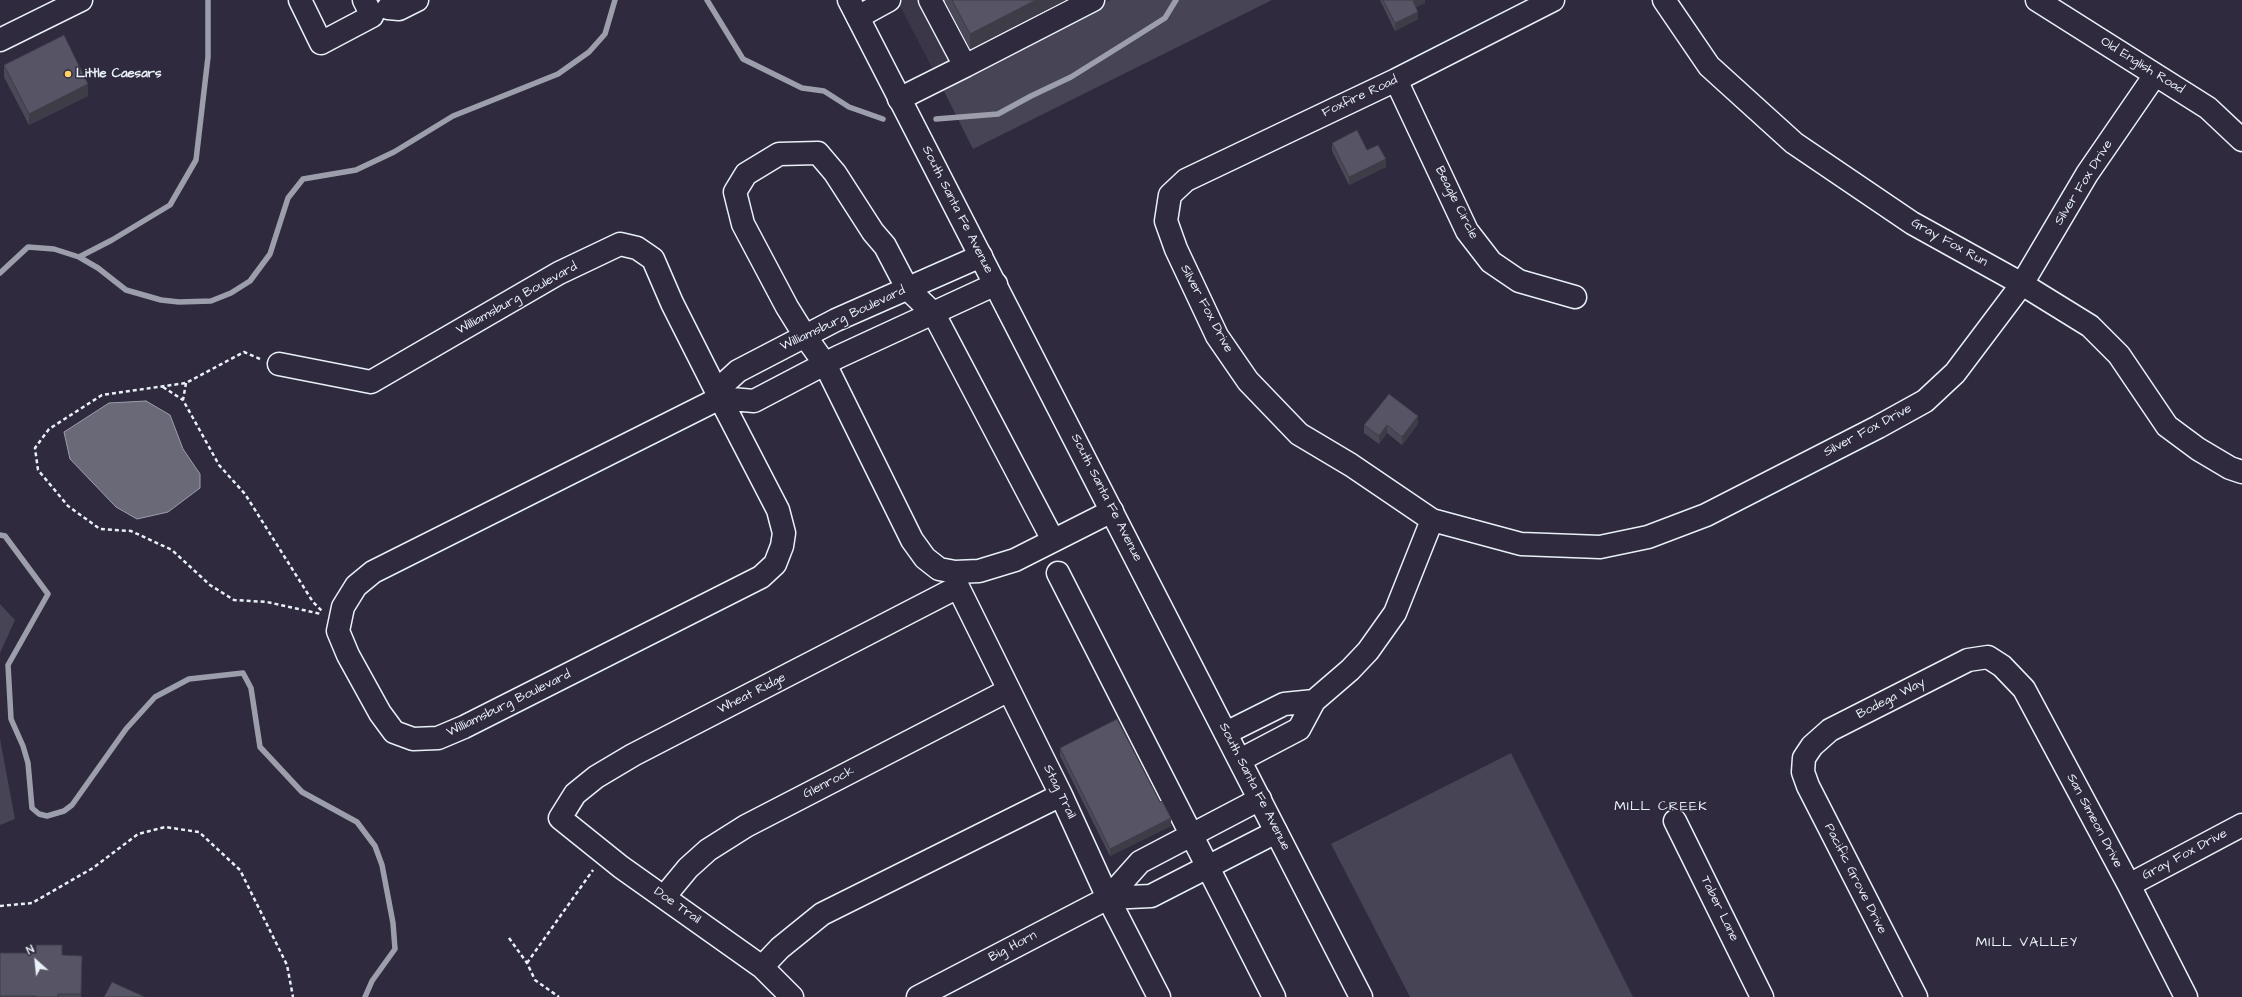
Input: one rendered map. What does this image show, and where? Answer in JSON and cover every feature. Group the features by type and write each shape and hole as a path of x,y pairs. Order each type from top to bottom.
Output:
{"street":[{"path":"0,40 81,0"},
{"path":"300,0 321,42 379,6 399,9 417,0"},
{"path":"853,8 889,0"},
{"path":"930,0 964,66"},
{"path":"899,99 1094,0"},
{"name":"Foxfire Road","path":"1170,195 1186,180 1193,176 1396,80 1552,0"},
{"name":"Gray Fox Run","path":"1664,0 1709,66 1794,143 1912,223 2022,284 2090,326 2119,355 2167,426 2224,464 2242,472"},
{"name":"Old English Road","path":"2048,3 2155,75 2208,108 2242,140"},
{"name":"South Santa Fe Avenue","path":"853,8 1361,997"},
{"name":"Silver Fox Drive","path":"1170,195 1166,221 1176,250 1217,336 1248,381 1299,434 1351,465 1432,520 1521,544 1600,547 1648,537 1706,515 1878,427 1925,401 1955,374 2022,284 2087,174 2155,75"},
{"name":"Beagle Circle","path":"1396,80 1467,231 1491,262 1520,281 1576,297"},
{"path":"1053,540 934,314 907,288 885,246 873,232 835,173 818,153 779,154 746,174 735,192 743,224 805,336 826,364 912,540 925,558 939,569 955,572 979,571 1014,560 1112,510"},
{"name":"Williamsburg Boulevard","path":"279,364 371,382 558,274 620,244 637,248 653,259 720,398 772,499 782,522 784,533 782,546 775,564 768,571 754,580 464,727 438,738 413,739 394,732 380,713 348,654 338,631 343,607 356,586 373,572 720,398 726,382 738,371 836,320 981,256"},
{"path":"720,398 754,401 826,364 996,284"},
{"path":"1240,760 1299,729 1314,701 1355,665 1368,651 1395,613 1432,520"},
{"path":"1058,573 1274,997"},
{"name":"Stag Trail","path":"958,587 1061,795 1108,898 1159,997"},
{"name":"Wheat Ridge","path":"560,818 576,794 596,777 633,755 958,587"},
{"name":"Bodega Way","path":"1804,758 1812,746 1830,730 1968,660 1988,657"},
{"name":"San Simeon Drive","path":"1988,657 2002,666 2024,689 2129,885 2186,997"},
{"name":"Glenrock","path":"664,897 688,868 703,855 746,826 1009,690"},
{"path":"1226,733 1284,704 1314,701"},
{"name":"Pacific Grove Drive","path":"1804,758 1804,772 1808,786 1916,997"},
{"path":"762,967 780,948 822,914 1061,795"},
{"name":"Big Horn","path":"918,997 1108,898 1140,862 1260,799"},
{"name":"Doe Trail","path":"560,818 605,854 762,967 792,997"},
{"name":"Taber Lane","path":"1675,821 1762,997"},
{"name":"Gray Fox Drive","path":"2129,885 2242,825"},
{"name":"Big Horn","path":"1108,898 1151,896 1276,832"}],"path":[{"path":"163,387 183,400 219,465 245,494 312,602 325,615 267,602 234,600 210,585 172,550 131,531 100,529 68,506 38,470 35,448 49,429 102,395 186,383 244,352 279,364"},
{"path":"183,400 186,383"},
{"path":"0,906 32,903 92,868 138,834 165,827 199,832 240,870 287,965 293,997"},
{"path":"527,963 605,854"},
{"path":"509,938 527,963 535,980 558,997"}],"shaded area":[{"path":"897,0 1111,0 1041,36 944,91"},
{"path":"1111,0 1272,0 973,149 944,91 1041,36"},
{"path":"0,604 15,620 0,653"},
{"path":"0,739 15,819 0,825"},
{"path":"1511,753 1633,997 1410,997 1331,844"}],"water":[{"path":"146,401 170,415 183,449 200,474 200,488 168,512 137,519 116,507 70,459 64,432 109,403"}],"building":[{"path":"952,0 1036,0 970,34"},
{"path":"1383,0 1414,0 1413,1 1418,12 1395,23"},
{"path":"64,35 88,84 29,114 4,65"},
{"path":"1357,130 1367,150 1378,145 1386,159 1349,177 1332,143"},
{"path":"1389,394 1418,416 1402,437 1387,425 1379,436 1364,425"},
{"path":"1117,719 1160,802 1162,801 1171,818 1110,849 1060,748"},
{"path":"36,945 62,945 62,955 82,956 81,994 58,994 58,997 0,996 0,953 36,953"},
{"path":"112,982 145,997 104,997"}],"waterway":[{"path":"79,257 112,240 170,205 196,160 208,57 208,0"},
{"path":"0,273 28,247 54,249 79,257 98,268 126,290 161,300 179,302 211,301 231,293 250,281 270,254 288,198 303,179 356,170 394,152 453,116 558,74 589,52 605,34 615,0"},
{"path":"707,0 743,59 802,88 824,91 849,107 883,119"},
{"path":"936,119 998,114 1071,77 1165,18 1176,0"},
{"path":"0,535 5,536 48,594 8,665 11,719 23,746 28,763 32,808 39,814 47,816 64,811 72,805 126,729 155,697 189,679 243,673 251,688 260,747 302,792 357,822 375,846 382,865 393,923 395,949 372,981 365,997"}],"place":[{"name":"Little Caesars","path":"68,74"}],"district":[{"name":"MILL CREEK","path":"1661,807"},
{"name":"MILL VALLEY","path":"2027,943"}]}
